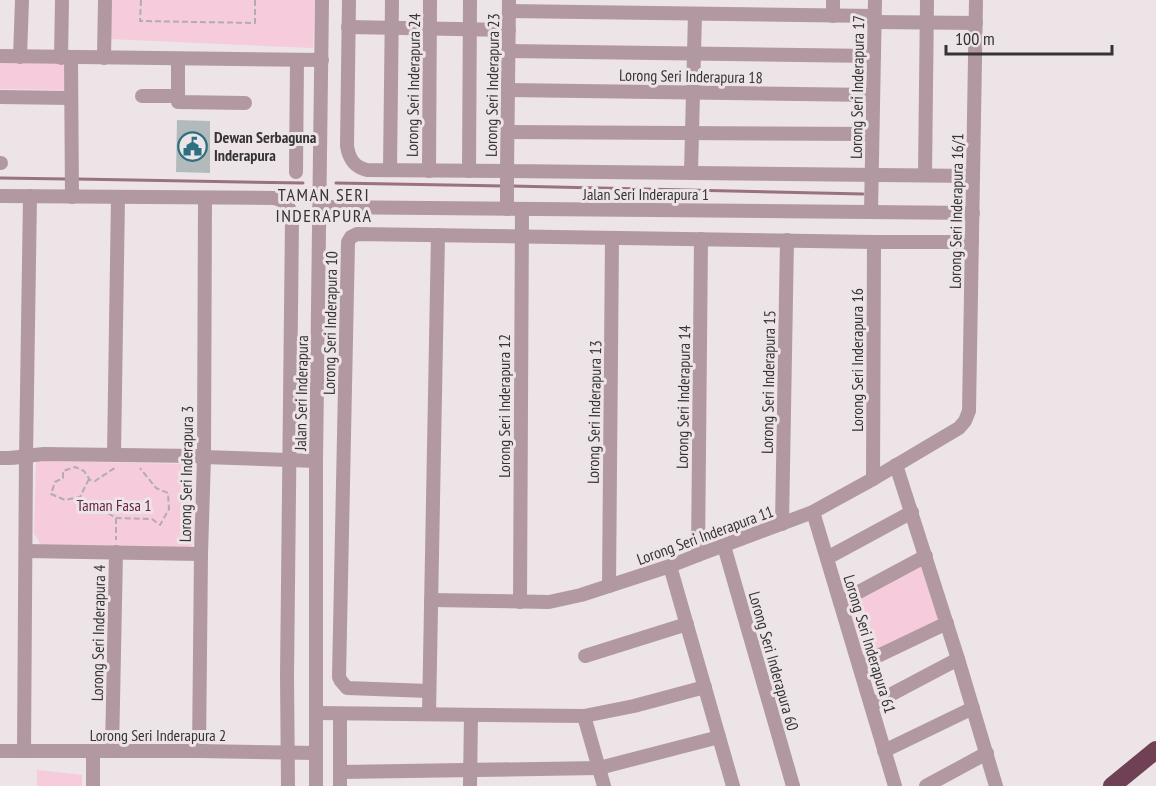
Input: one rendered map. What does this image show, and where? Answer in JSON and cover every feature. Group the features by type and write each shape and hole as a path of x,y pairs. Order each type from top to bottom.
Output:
{"highway":[{"path":"1112,786 1156,750"}],"street":[{"path":"20,57 21,0"},
{"path":"63,0 71,98 72,187"},
{"path":"104,58 105,0"},
{"name":"Jalan Seri Inderapura","path":"316,786 316,461 322,0"},
{"path":"349,0 347,146 349,155 358,168 469,171 507,176 691,172 973,176"},
{"path":"390,170 392,0"},
{"name":"Lorong Seri Inderapura 24","path":"429,171 430,0"},
{"path":"469,171 470,0"},
{"path":"791,15 792,0"},
{"path":"833,0 833,15"},
{"name":"Lorong Seri Inderapura 17","path":"871,212 875,0"},
{"path":"925,175 927,0"},
{"name":"Lorong Seri Inderapura 16/1","path":"966,421 969,411 976,0"},
{"path":"509,5 695,14 713,7 752,7 791,15 833,15 927,23 976,23"},
{"name":"Lorong Seri Inderapura 23","path":"507,204 509,5"},
{"path":"691,172 695,14"},
{"path":"348,27 509,30"},
{"path":"509,51 874,56"},
{"path":"0,57 322,60"},
{"path":"178,59 178,102 244,103"},
{"path":"296,172 297,60"},
{"name":"Lorong Seri Inderapura 18","path":"508,90 873,95"},
{"path":"142,96 177,96"},
{"path":"0,97 71,98"},
{"path":"508,132 872,134"},
{"path":"0,196 30,196 72,187 118,197 274,198 287,204 292,219 286,676 288,786"},
{"path":"24,751 30,196"},
{"path":"117,460 118,197"},
{"name":"Lorong Seri Inderapura 3","path":"199,751 204,457 205,198"},
{"name":"Jalan Seri Inderapura 1","path":"320,207 507,204 522,210 973,213"},
{"name":"Lorong Seri Inderapura 12","path":"520,602 522,210"},
{"name":"Lorong Seri Inderapura 10","path":"429,691 347,688 339,677 348,242 357,234 438,235"},
{"path":"429,714 438,235 972,242"},
{"name":"Lorong Seri Inderapura 13","path":"609,586 612,238"},
{"name":"Lorong Seri Inderapura 14","path":"698,555 701,239"},
{"name":"Lorong Seri Inderapura 15","path":"782,524 788,240"},
{"name":"Lorong Seri Inderapura 16","path":"873,479 874,242"},
{"name":"Lorong Seri Inderapura 11","path":"431,600 549,602 563,600 670,566 813,512 959,428 966,421"},
{"path":"0,458 44,454 117,460 195,456 316,461"},
{"path":"896,465 996,786"},
{"name":"Lorong Seri Inderapura 61","path":"813,512 895,786"},
{"path":"827,558 912,512"},
{"name":"Lorong Seri Inderapura 60","path":"724,546 793,786"},
{"path":"26,551 201,554"},
{"name":"Lorong Seri Inderapura 4","path":"112,751 116,552"},
{"path":"840,602 926,556"},
{"path":"670,566 731,786"},
{"path":"859,665 947,623"},
{"path":"585,656 687,624"},
{"path":"871,705 958,659"},
{"path":"317,713 584,716 634,706 705,687"},
{"path":"884,751 973,708"},
{"path":"340,714 340,779 470,770 599,768 719,737"},
{"path":"470,786 471,715"},
{"path":"584,716 604,786"},
{"name":"Lorong Seri Inderapura 2","path":"0,751 316,753"},
{"path":"93,751 93,786"},
{"path":"926,786 987,753"}],"path":[{"path":"141,0 141,21 255,23 255,0"},
{"path":"80,497 65,500 51,494 55,482 63,478 63,471 75,467 84,471 90,480 95,481 113,469 117,460"},
{"path":"80,497 88,510 108,513 116,518 152,519 160,525 169,509 168,493 156,488 135,463"},
{"path":"80,497 89,479"},
{"path":"116,518 116,552"}],"green space":[{"path":"111,0 315,0 313,48 109,39"},
{"path":"0,60 73,63 71,90 0,89"},
{"name":"Taman Fasa 1","path":"36,461 194,464 195,541 189,548 41,545 34,533"},
{"path":"926,556 947,623 859,665 840,602"},
{"path":"37,770 82,775 82,786 37,786"}],"building":[{"name":"Dewan Serbaguna Inderapura","path":"177,120 210,121 210,173 176,172"}],"waterway":[{"path":"0,178 67,179"},
{"path":"77,179 303,183"},
{"path":"336,183 504,186"},
{"path":"511,186 863,194"}],"place":[{"name":"Dewan Serbaguna Inderapura","path":"193,146"}],"district":[{"name":"TAMAN SERI INDERAPURA","path":"324,204"}]}
